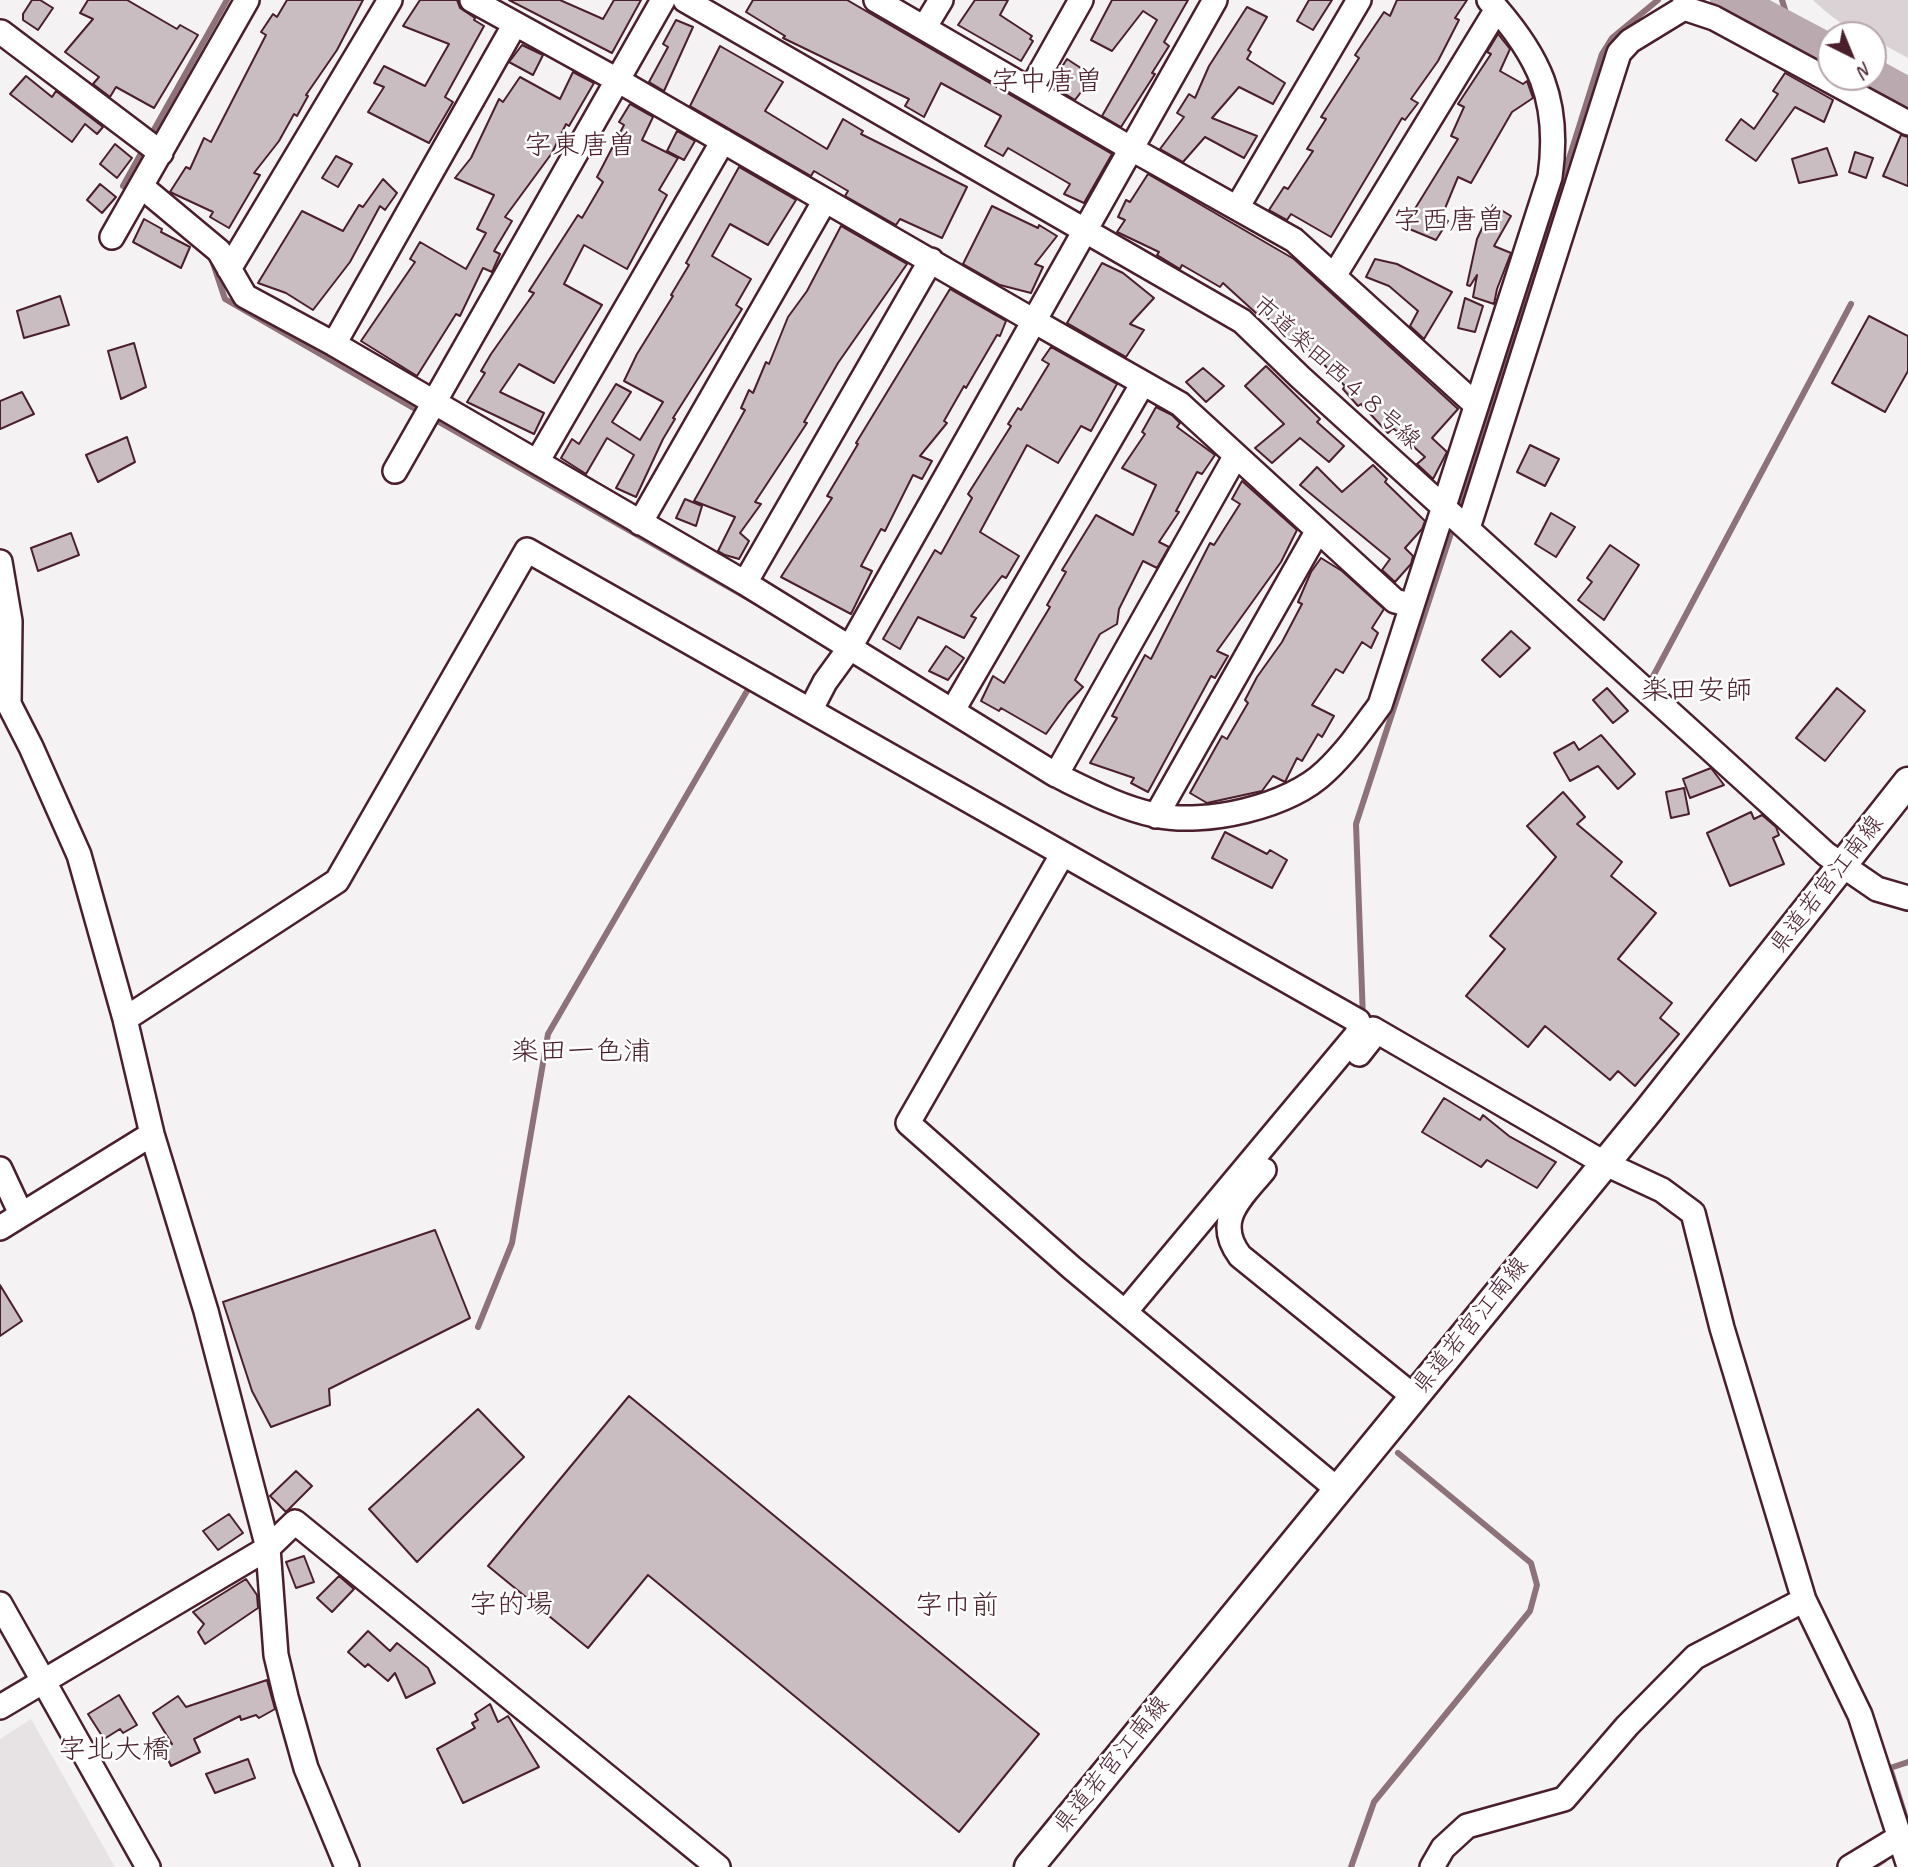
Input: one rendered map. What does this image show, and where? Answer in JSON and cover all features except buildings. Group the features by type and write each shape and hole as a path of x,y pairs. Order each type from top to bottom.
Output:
{"main road":[{"name":"県道若宮江南線","path":"1029,1867 1604,1163 1908,782"}],"street":[{"path":"112,237 247,0"},
{"path":"229,269 390,0"},
{"path":"472,0 619,81 824,202 931,260 1180,404 1317,533 1395,601 1410,605"},
{"path":"395,471 663,0"},
{"name":"市道楽田西４８号線","path":"685,0 1242,321 1300,377 1841,867 1877,889 1908,898"},
{"path":"876,0 1294,240 1476,405"},
{"path":"924,28 941,0"},
{"path":"1031,89 1081,0"},
{"path":"811,709 825,682 849,649 1216,0"},
{"path":"1238,206 1359,0"},
{"path":"141,186 212,243 245,296 334,344 428,410 537,462 745,583 1056,775 1099,796 1156,816 1205,817 1249,809 1290,796 1324,773 1380,705 1550,177 1553,157 1552,122 1544,83 1533,54 1493,4 1334,276"},
{"path":"1468,528 1619,53 1630,41 1685,4 1908,123"},
{"path":"334,344 515,24"},
{"path":"1,32 161,153"},
{"path":"537,462 723,141"},
{"path":"640,523 824,202"},
{"path":"745,583 931,260"},
{"path":"953,710 1143,383"},
{"path":"1056,775 1235,457"},
{"path":"1156,816 1317,533"},
{"path":"125,1018 337,881 527,550 1358,1021 1358,1032 1125,1312"},
{"path":"0,562 9,621 9,704 79,855 125,1018 152,1134 206,1311 268,1548 276,1655 283,1687 306,1768 347,1867"},
{"path":"1062,855 908,1123 1125,1312 1337,1489"},
{"path":"1413,1396 1240,1256 1231,1243 1228,1230 1232,1209 1370,1040 1373,1029 1604,1163 1662,1189 1693,1213 1722,1328 1804,1600 1860,1715 1908,1863"},
{"path":"0,1228 152,1134"},
{"path":"0,1169 22,1214"},
{"path":"0,1707 268,1548 295,1522 718,1867"},
{"path":"1432,1867 1443,1848 1467,1826 1564,1799 1627,1726 1695,1657 1804,1600"},
{"path":"0,1604 148,1867"},
{"path":"1850,1867 1898,1838"}],"shaded area":[{"path":"1813,0 1908,0 1908,58 1887,47 1887,21 1838,21"},
{"path":"31,1719 115,1867 0,1867 0,1739"}],"waterway":[{"path":"151,135 227,0"},
{"path":"1457,514 1602,54 1612,38 1658,0"},
{"path":"1729,0 1817,47"},
{"path":"1782,0 1792,32"},
{"path":"1887,85 1908,97"},
{"path":"132,192 123,186 144,148"},
{"path":"212,260 225,299 422,413"},
{"path":"1649,684 1851,304"},
{"path":"432,418 760,605"},
{"path":"1363,1019 1356,824 1454,524"},
{"path":"478,1327 512,1243 548,1034 747,691"},
{"path":"1351,1867 1374,1802 1530,1611 1537,1585 1531,1563 1398,1453"},
{"path":"1908,1762 1890,1768 1908,1825"},
{"path":"1873,1867 1884,1860"}],"district":[{"name":"字中唐曽","path":"1047,83"},
{"name":"字東唐曽","path":"580,147"},
{"name":"字西唐曽","path":"1449,222"},
{"name":"楽田安師","path":"1697,692"},
{"name":"楽田一色浦","path":"581,1053"},
{"name":"字的場","path":"511,1606"},
{"name":"字巾前","path":"957,1607"},
{"name":"字北大橋","path":"114,1751"}]}
